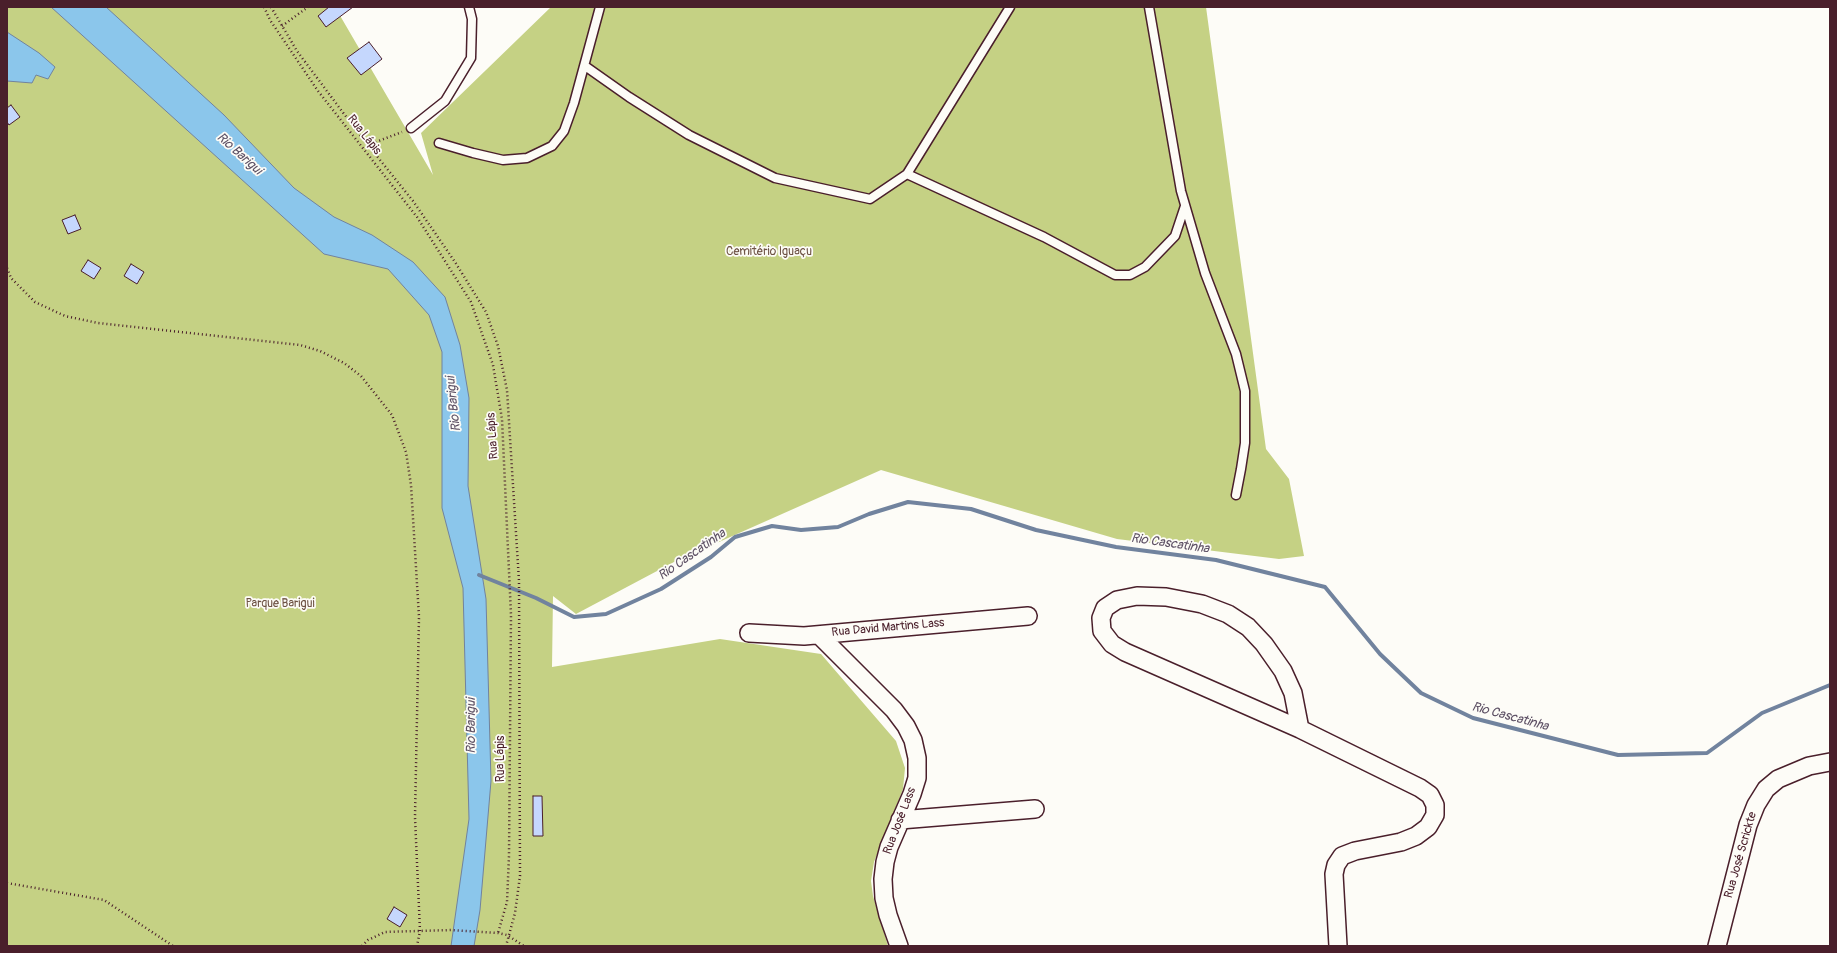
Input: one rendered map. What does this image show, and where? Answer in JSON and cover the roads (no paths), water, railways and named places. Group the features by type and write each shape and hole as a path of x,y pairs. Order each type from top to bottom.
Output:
{"street":[{"path":"1300,729 1293,693 1284,671 1264,644 1248,628 1228,614 1202,604 1166,597 1137,596 1117,600 1104,608 1101,618 1102,631 1112,644 1125,652 1300,729 1420,788 1430,795 1435,805 1435,815 1428,827 1416,836 1401,842 1355,851 1342,856 1336,865 1334,874 1338,946"},
{"name":"Rua David Martins Lass","path":"748,632 789,636 819,635 1028,616"},
{"name":"Rua José Lass","path":"819,635 894,710 906,726 913,740 917,758 917,778 888,852 883,879 884,898 888,915 899,946"},
{"name":"Rua José Scrickte","path":"1717,946 1748,825 1756,805 1766,790 1778,779 1809,766 1830,762"},
{"path":"900,820 1035,809"}],"lane":[{"path":"411,128 445,101 471,58 472,19 469,7"},
{"path":"439,143 503,160 527,158 552,146 564,131 585,66 589,45 600,7"},
{"path":"585,66 629,97 689,135 775,178 870,199 907,174 1010,7"},
{"path":"1149,7 1179,184 1205,272 1236,354 1245,391 1242,469 1236,495"},
{"path":"907,174 1044,237 1115,275 1130,275 1145,267 1175,236 1185,206"}],"water":[{"name":"Rio Barigui","path":"51,7 106,7 224,115 294,188 334,217 372,235 413,262 445,297 460,345 469,398 468,486 486,599 491,781 480,910 474,946 451,946 469,819 463,588 442,508 442,352 429,315 388,269 324,254"},
{"path":"7,32 39,53 55,67 48,79 36,75 32,83 7,81"}],"waterway":[{"name":"Rio Cascatinha","path":"479,575 536,598 574,617 606,614 661,589 711,557 735,537 772,526 801,530 838,527 869,514 908,502 971,509 1036,530 1116,547 1216,560 1325,587 1380,654 1421,693 1473,718 1618,755 1707,753 1762,713 1830,685"}],"park label":[{"name":"Cemitério Iguaçu","path":"769,252"},
{"name":"Parque Barigui","path":"280,604"}]}
